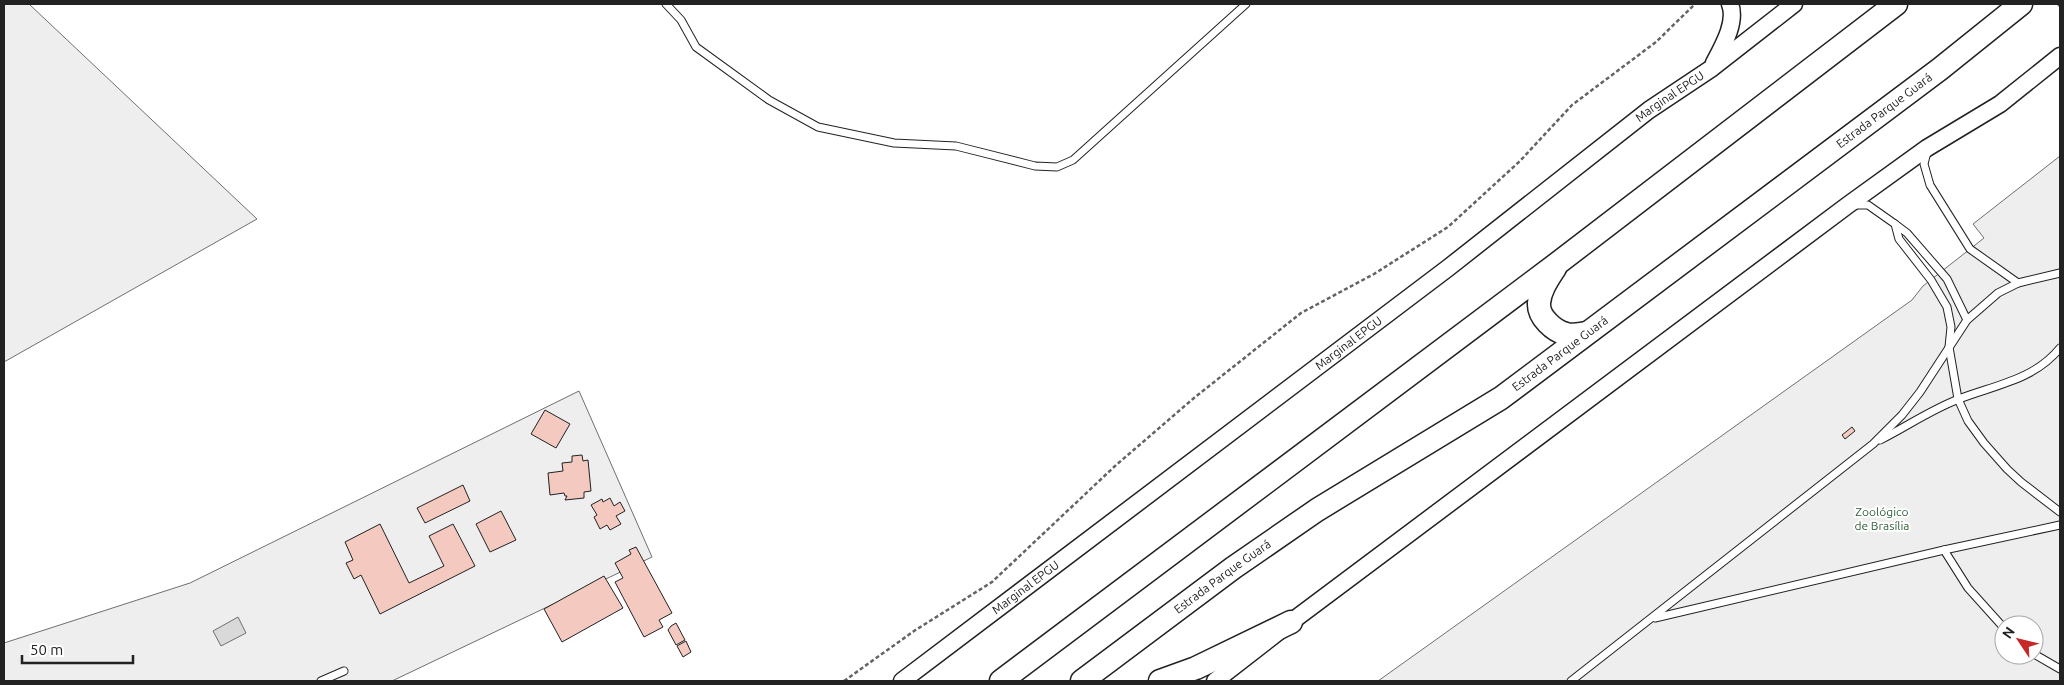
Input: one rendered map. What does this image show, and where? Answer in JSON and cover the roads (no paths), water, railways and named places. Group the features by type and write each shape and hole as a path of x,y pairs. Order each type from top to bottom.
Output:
{"highway":[{"path":"1001,681 1558,262 1896,4"},
{"name":"Estrada Parque Guará","path":"1082,681 1234,568 1317,510 1500,398 1940,69 2021,4"},
{"path":"1558,262 1542,288 1539,305 1543,317 1556,329 1568,335 1586,333"},
{"path":"1160,681 1196,668 1292,622"}],"street":[{"path":"1712,68 1726,40 1732,10 1730,4"},
{"name":"Marginal EPGU","path":"902,681 1448,268 1649,110 1712,68 1794,4"},
{"path":"1215,681 1848,204 1927,148 2000,104 2060,56"}],"lane":[{"path":"666,4 681,20 696,48 769,100 818,127 894,143 956,146 1035,166 1057,167 1073,160 1246,4"},
{"path":"1927,148 1924,164 1930,184 1970,249 2018,282"},
{"path":"1848,204 1868,205 1907,233 1946,278 1967,320"},
{"path":"1895,224 1898,239 1931,280 1947,307 1951,327 1949,347 1958,399 1968,421 1994,456 2021,482 2060,512"},
{"path":"1571,681 1873,444 1920,392 1967,320 1998,293 2018,282 2060,272"},
{"path":"1873,444 1958,399 1991,389 2028,374 2045,364 2060,348"},
{"path":"1652,618 2060,525"},
{"path":"1944,550 1968,588 1994,617"},
{"path":"2044,660 2060,669"},
{"path":"320,681 344,671"}],"park label":[{"name":"Zoológico de Brasília","path":"1882,519"}]}
